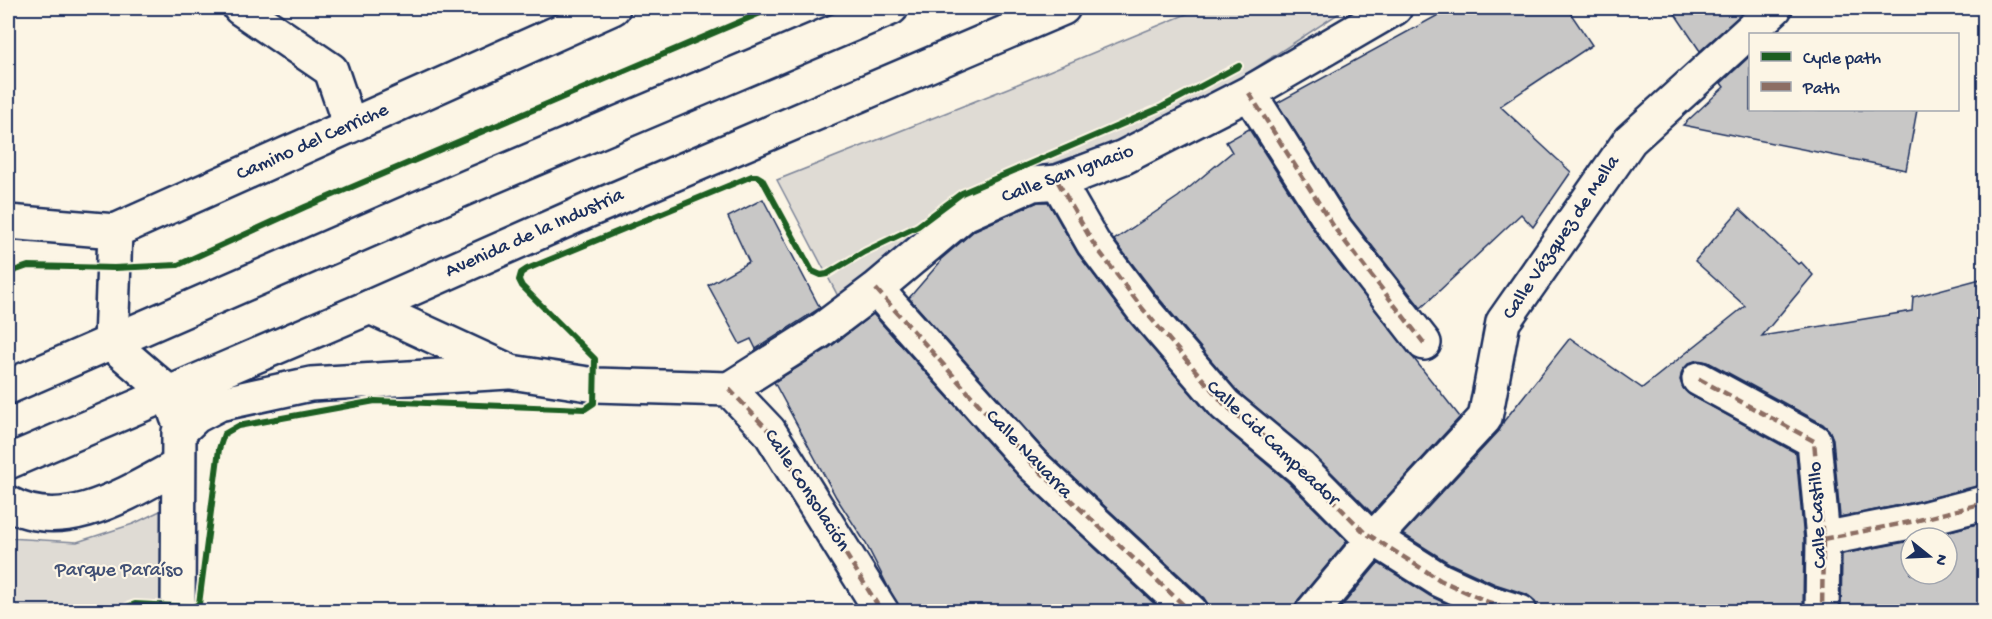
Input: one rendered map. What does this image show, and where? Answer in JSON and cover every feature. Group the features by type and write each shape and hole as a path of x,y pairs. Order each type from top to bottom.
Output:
{"street":[{"path":"240,8 331,70 350,126"},
{"name":"Camino del Cerriche","path":"115,231 613,8"},
{"path":"8,387 470,186 891,8"},
{"name":"Avenida de la Industria","path":"8,462 1063,8"},
{"name":"Calle San Ignacio","path":"729,389 819,332 965,214 1033,184 1058,182 1124,157 1249,93 1395,8"},
{"name":"Calle Vázquez de Mella","path":"1312,612 1374,538 1485,418 1503,322 1630,140 1775,8"},
{"path":"1249,93 1336,230 1424,343"},
{"name":"Calle Cid Campeador","path":"1058,182 1093,243 1142,308 1225,405 1301,468 1364,532 1485,607 1520,612"},
{"path":"8,222 115,231 111,343"},
{"name":"Calle Navarra","path":"876,288 1032,464 1191,612"},
{"path":"370,307 511,372"},
{"path":"111,343 170,393 177,412 179,432 178,612"},
{"path":"179,432 196,416 219,404 311,384 511,372 595,385 729,389"},
{"name":"Calle Castillo","path":"1699,379 1814,441 1823,539 1822,612"},
{"name":"Calle Consolación","path":"729,389 769,431 882,612"},
{"path":"12,510 52,515 90,509 178,466"},
{"path":"1823,539 1916,521 1984,503"}],"green space":[{"path":"1201,8 1347,8 1205,101 1135,135 1055,163 967,200 839,298 777,180"},
{"name":"Parque Paraíso","path":"162,510 164,596 159,611 8,611 8,538 77,542 133,524"}],"building":[{"path":"1451,8 1567,8 1592,45 1500,106 1571,172 1533,227 1521,214 1421,308 1351,219 1277,103"},
{"path":"1671,8 1748,8 1700,51"},
{"path":"1749,57 1749,111 1917,111 1906,170 1683,125 1724,87 1721,83"},
{"path":"1249,129 1321,241 1460,417 1372,513 1313,454 1238,392 1157,296 1114,240 1178,197 1232,152 1226,142"},
{"path":"763,199 820,308 756,349 751,339 740,344 708,285 749,262 728,217"},
{"path":"1038,202 1048,202 1078,254 1127,319 1211,417 1288,482 1347,541 1298,600 1294,612 1209,612 1209,606 1204,598 1045,451 909,298 940,260 975,230"},
{"path":"1740,209 1798,264 1801,262 1813,275 1762,336 1912,311 1913,297 1984,278 1984,485 1840,517 1833,439 1829,430 1823,424 1708,362 1698,360 1689,363 1682,371 1680,380 1683,388 1690,395 1796,453 1804,540 1803,612 1538,612 1534,600 1526,594 1495,584 1449,563 1403,534 1499,431 1504,421 1570,338 1642,388 1745,306 1695,261"},
{"path":"873,314 1018,476 1163,612 901,612 865,542 836,497 774,382 829,348"},
{"path":"1984,522 1984,612 1841,612 1842,554 1899,543 1899,586 1959,586 1959,529"},
{"path":"1378,563 1430,596 1464,612 1337,612"}],"marked path":[{"path":"1249,93 1336,230 1424,343"},
{"path":"1058,182 1093,243 1142,308 1225,405 1301,468 1364,532 1440,580 1488,602 1520,612"},
{"path":"876,289 1032,464 1191,612"},
{"path":"1699,379 1814,441 1823,539 1822,612"},
{"path":"729,389 769,431 882,612"},
{"path":"1823,539 1915,521 1984,503"}],"cycle path":[{"path":"8,273 28,266 114,268 178,265 305,207 772,8"},
{"path":"125,612 127,607 135,604 193,607 199,604 219,449 224,434 238,426 375,401 585,409 594,403 595,359 522,286 519,280 521,273 527,269 752,176 757,176 762,179 812,271 821,275 827,274 864,252 918,226 962,193 1162,107 1239,66"}]}
